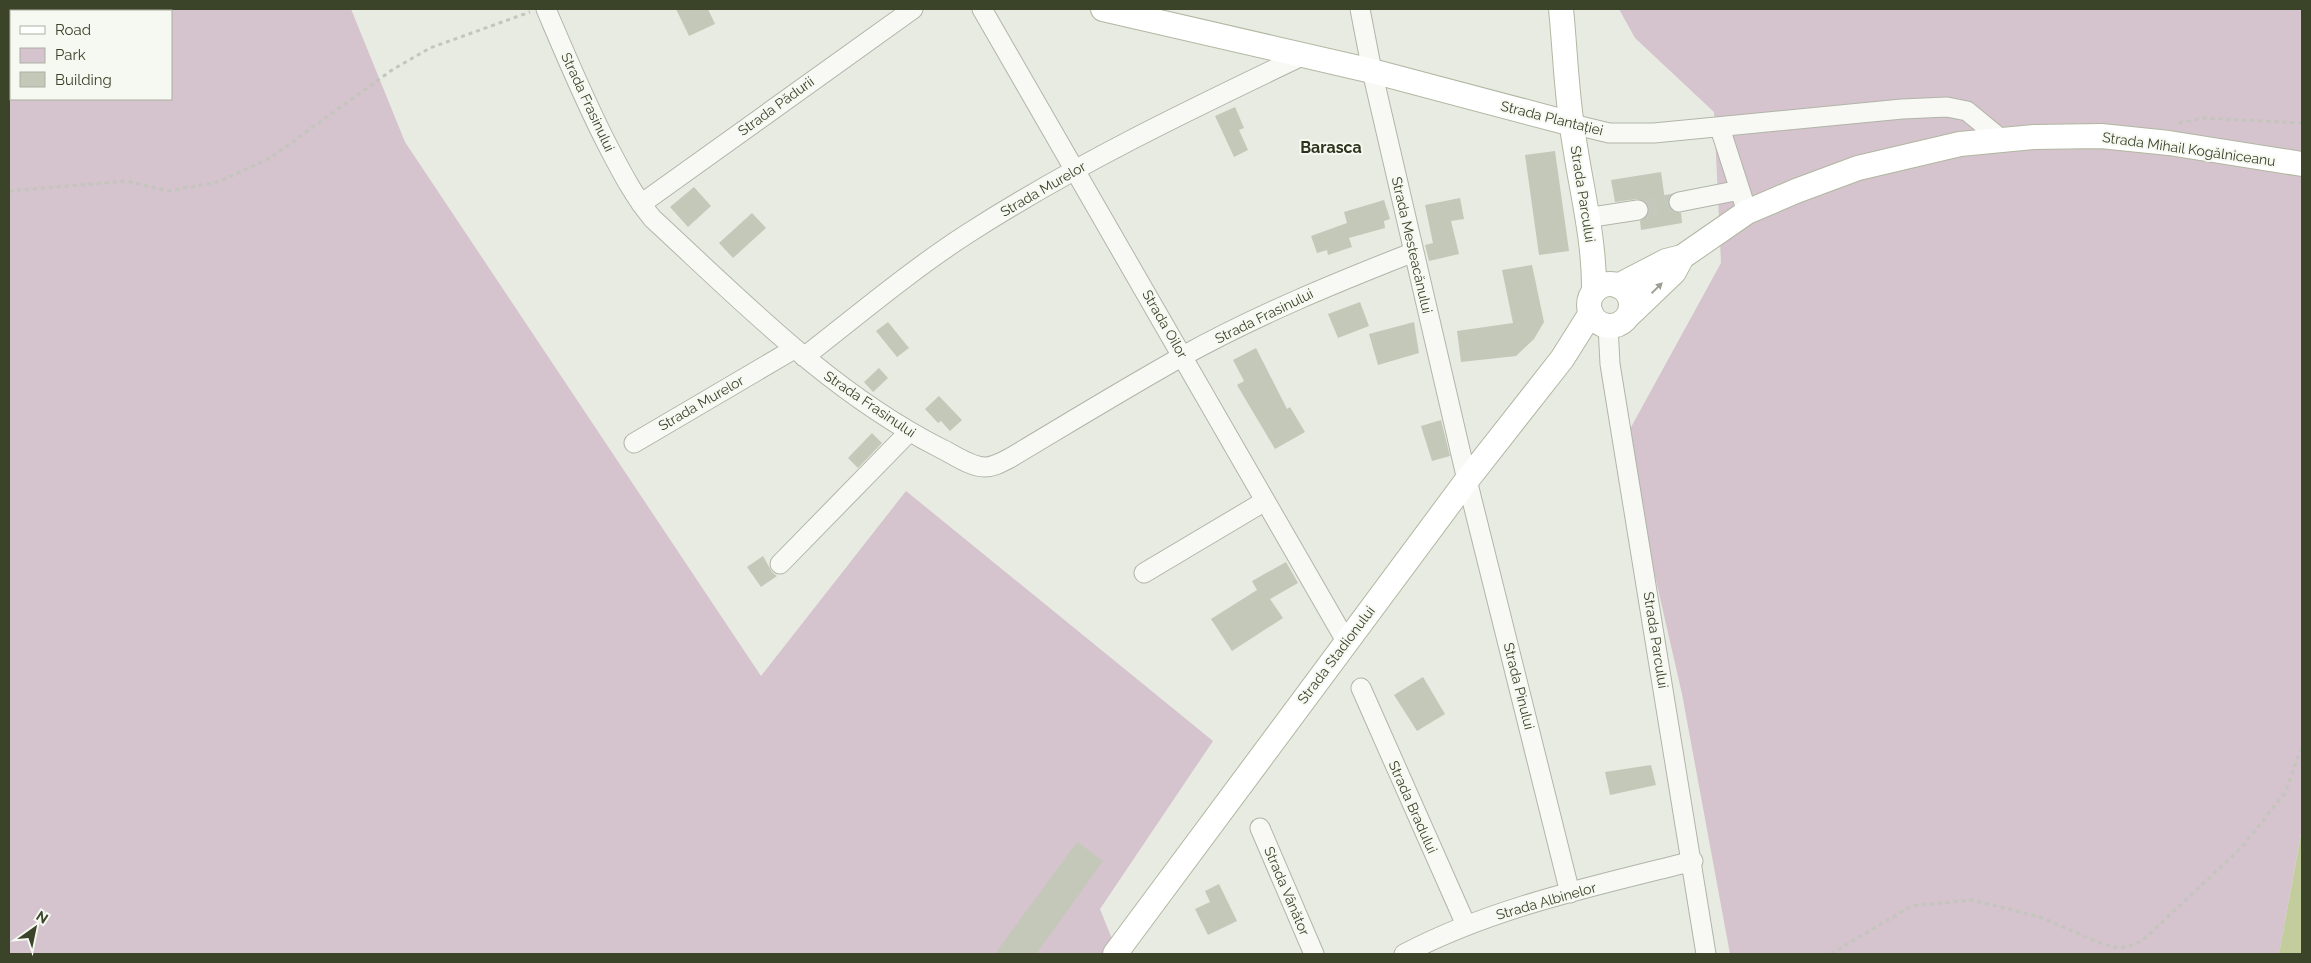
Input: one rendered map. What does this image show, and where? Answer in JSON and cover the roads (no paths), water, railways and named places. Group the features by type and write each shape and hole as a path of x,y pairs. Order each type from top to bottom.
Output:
{"main road":[{"name":"Strada Plantației","path":"1103,9 1372,71 1572,124"},
{"name":"Strada Parcului","path":"1561,9 1572,124 1586,218 1604,304"},
{"name":"Strada Mihail Kogălniceanu","path":"1682,257 1666,261 1604,304 1622,323 1674,272 1682,257 1744,201 1823,180 1858,168 1942,148 2001,139 2062,136 2141,140 2302,164"},
{"path":"1604,304 1630,297 1631,307 1628,316"},
{"name":"Strada Stadionului","path":"1115,954 1346,640 1604,304"}],"street":[{"name":"Strada Pădurii","path":"641,204 913,9"},
{"name":"Strada Oilor","path":"982,9 1346,640"},
{"name":"Strada Mesteacănului","path":"1360,9 1372,71 1467,480"},
{"name":"Strada Frasinului","path":"539,10 584,99 641,204 653,219 799,353 871,408 909,432 968,462 984,467 992,466 1010,458 1183,356 1312,292 1414,252"},
{"name":"Strada Murelor","path":"634,442 799,353 936,255 1075,169 1304,55"},
{"name":"Strada Plantației","path":"1572,124 1618,133 1654,133 1902,109 1947,107 1961,109 1975,116 2001,139"},
{"path":"1679,202 1744,201 1720,128"},
{"path":"1586,218 1638,210"},
{"name":"Strada Parcului","path":"1604,304 1610,364 1706,954"},
{"path":"780,564 909,432"},
{"name":"Strada Pinului","path":"1467,480 1570,893"},
{"path":"1144,573 1266,501"},
{"name":"Strada Bradului","path":"1361,688 1466,925"},
{"name":"Strada Vânător","path":"1260,828 1314,954"},
{"name":"Strada Albinelor","path":"1404,954 1466,925 1570,893 1692,861"}],"tunnel":[{"path":"1638,210 1679,202"}],"district":[{"name":"Barasca","path":"1331,147"}]}
